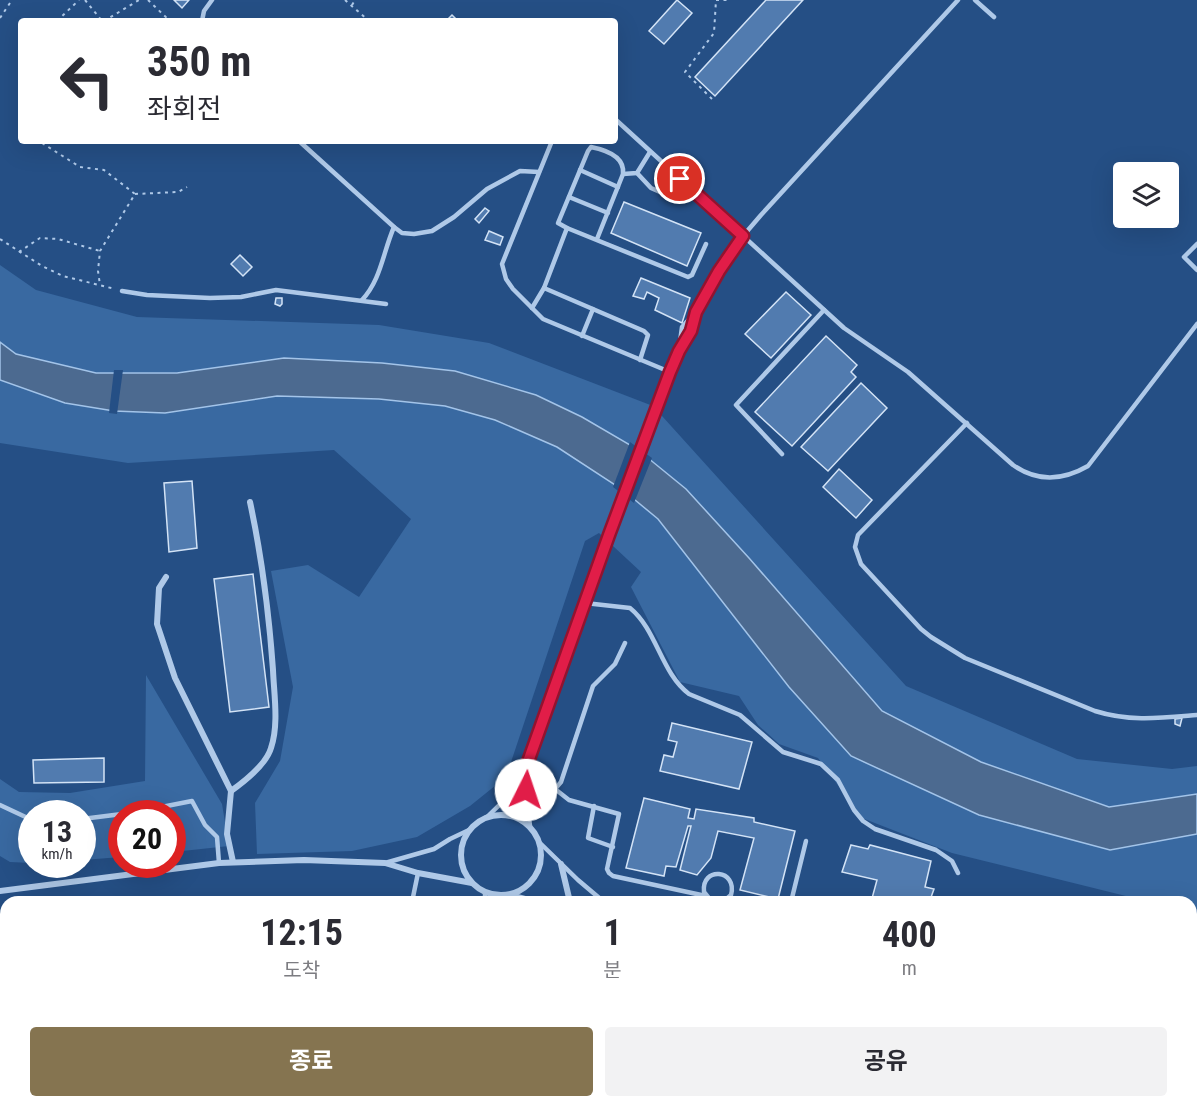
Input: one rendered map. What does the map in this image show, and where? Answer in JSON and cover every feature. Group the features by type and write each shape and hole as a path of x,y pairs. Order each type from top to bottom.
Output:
{"street":[{"path":"231,791 253,775 271,750 276,713 269,619 258,538 250,502"},
{"path":"524,773 609,535"},
{"path":"166,577 159,588 157,624 175,678 231,791 227,834 233,862"},
{"path":"494,896 472,883 465,874 461,863 461,852 463,841 469,830 487,817 498,815 510,815 520,819 530,826 540,843 542,860 536,875 525,888 510,895"},
{"path":"0,891 219,863 304,860 385,863 418,873 472,883"},
{"path":"561,864 569,896"}],"lane":[{"path":"203,18 204,11 212,0"},
{"path":"679,351 682,327 696,312 719,271 743,236 958,0"},
{"path":"975,0 994,17"},
{"path":"618,122 844,328 908,372 1024,473 1046,479 1057,478 1080,471 1096,458 1197,324"},
{"path":"301,144 394,227 402,232 414,234 432,231 444,225 487,189 520,171 539,172"},
{"path":"551,144 502,264 506,279 543,319 670,372"},
{"path":"597,239 624,167 622,161 614,156 591,147 558,223 688,277 692,275 706,244"},
{"path":"637,173 650,152"},
{"path":"580,170 618,187"},
{"path":"623,174 637,173"},
{"path":"637,173 651,188 660,192"},
{"path":"569,197 608,213"},
{"path":"362,300 371,291 394,227"},
{"path":"532,308 544,288 567,228"},
{"path":"1197,244 1184,257 1197,270"},
{"path":"544,288 644,331 648,335 640,360"},
{"path":"122,291 147,295 210,298 241,297 276,290 386,304"},
{"path":"582,336 593,309"},
{"path":"782,454 736,405 824,310"},
{"path":"609,535 670,372 691,331 696,312"},
{"path":"967,423 858,535 855,547 861,564 921,629 966,658 1111,716 1128,719 1197,715"},
{"path":"585,603 630,608 645,626 676,681 684,690 740,715 783,752 821,765 838,780 854,810 863,821 875,829 936,850 952,861 958,873"},
{"path":"625,644 615,664 593,686 561,782 555,789 570,800 619,814 607,869 614,876 693,896"},
{"path":"487,817 520,785 524,773"},
{"path":"524,773 530,826"},
{"path":"186,802 192,801 205,825 217,837 219,863"},
{"path":"0,805 18,813"},
{"path":"594,806 588,838 613,847"},
{"path":"385,863 434,849 469,830"},
{"path":"792,896 806,842"},
{"path":"540,843 597,896"},
{"path":"413,896 418,873"},
{"path":"707,896 703,888 706,879 714,874 723,874 730,880 732,890 729,896"}],"path":[{"path":"0,18 12,0"},
{"path":"60,18 79,0"},
{"path":"85,0 100,18"},
{"path":"108,18 139,0"},
{"path":"148,0 167,18"},
{"path":"345,0 366,18"},
{"path":"352,5 355,0"},
{"path":"712,99 685,72 714,33 716,0 727,0"},
{"path":"44,144 80,167 104,170 135,194 178,192 187,187"},
{"path":"100,285 98,271 100,251 135,194"},
{"path":"19,252 40,238 58,239 100,251"},
{"path":"0,239 63,276 122,291"}],"shaded area":[{"path":"0,265 36,290 137,317 379,325 489,343 653,406 906,686 1077,759 1172,769 1197,766 1197,794 1109,807 981,762 882,711 686,489 637,449 582,417 536,395 455,371 96,373 16,354 0,342"},
{"path":"0,342 16,354 96,373 177,373 284,358 382,363 455,371 536,395 582,417 637,449 686,489 882,711 981,762 1109,807 1197,794 1197,834 1110,850 979,815 851,756 789,687 658,519 623,490 557,447 495,420 445,406 379,399 277,396 165,413 114,411 65,403 0,380"},
{"path":"0,380 65,403 114,411 165,413 277,396 379,399 445,406 495,420 557,447 623,490 658,519 789,687 1110,850 1197,834 1197,896 1126,896 952,853 862,818 818,758 779,744 758,725 739,696 680,682 631,587 641,572 599,533 585,541 506,777 470,806 417,837 352,851 257,854 255,803 280,761 293,687 271,571 308,565 359,597 411,519 334,450 128,463 0,443"},
{"path":"146,675 222,804 229,846 186,851 186,800 108,800 108,858 96,859 96,800 18,800 18,862 10,862 0,856 0,779 19,792 70,793 145,781"}],"pier":[{"path":"114,370 123,370 117,414 109,413"},
{"path":"630,442 652,458 634,503 613,487"}],"building":[{"path":"174,0 189,0 182,8"},
{"path":"677,0 692,13 664,44 649,31"},
{"path":"766,0 803,0 715,96 695,77"},
{"path":"624,202 701,233 687,266 611,233"},
{"path":"485,208 489,211 479,223 475,219"},
{"path":"489,231 503,237 500,245 485,240"},
{"path":"240,255 252,267 243,276 231,264"},
{"path":"641,278 690,298 682,323 655,310 659,298 647,292 644,299 633,296"},
{"path":"786,292 811,315 771,358 745,334"},
{"path":"276,298 282,298 280,306 275,304"},
{"path":"826,336 857,365 851,372 856,377 792,446 755,412"},
{"path":"861,383 887,408 828,471 801,447"},
{"path":"839,469 872,500 856,518 823,487"},
{"path":"192,481 197,548 169,552 164,483"},
{"path":"253,574 269,707 230,712 214,579"},
{"path":"1182,718 1180,726 1175,724 1175,719"},
{"path":"672,723 752,742 739,789 660,771 664,755 673,757 677,742 668,740"},
{"path":"104,758 104,782 34,783 33,760"},
{"path":"644,798 690,809 688,818 694,819 696,809 754,818 754,822 795,831 779,896 765,896 740,890 754,838 718,831 711,858 697,875 680,870 691,826 688,826 676,867 666,866 664,876 626,868"},
{"path":"851,845 868,849 870,845 931,861 925,887 934,889 931,896 873,896 877,880 842,872"}],"route":[{"path":"526,790 524,773 670,372 691,331 696,312 719,271 743,236 680,179"}]}
